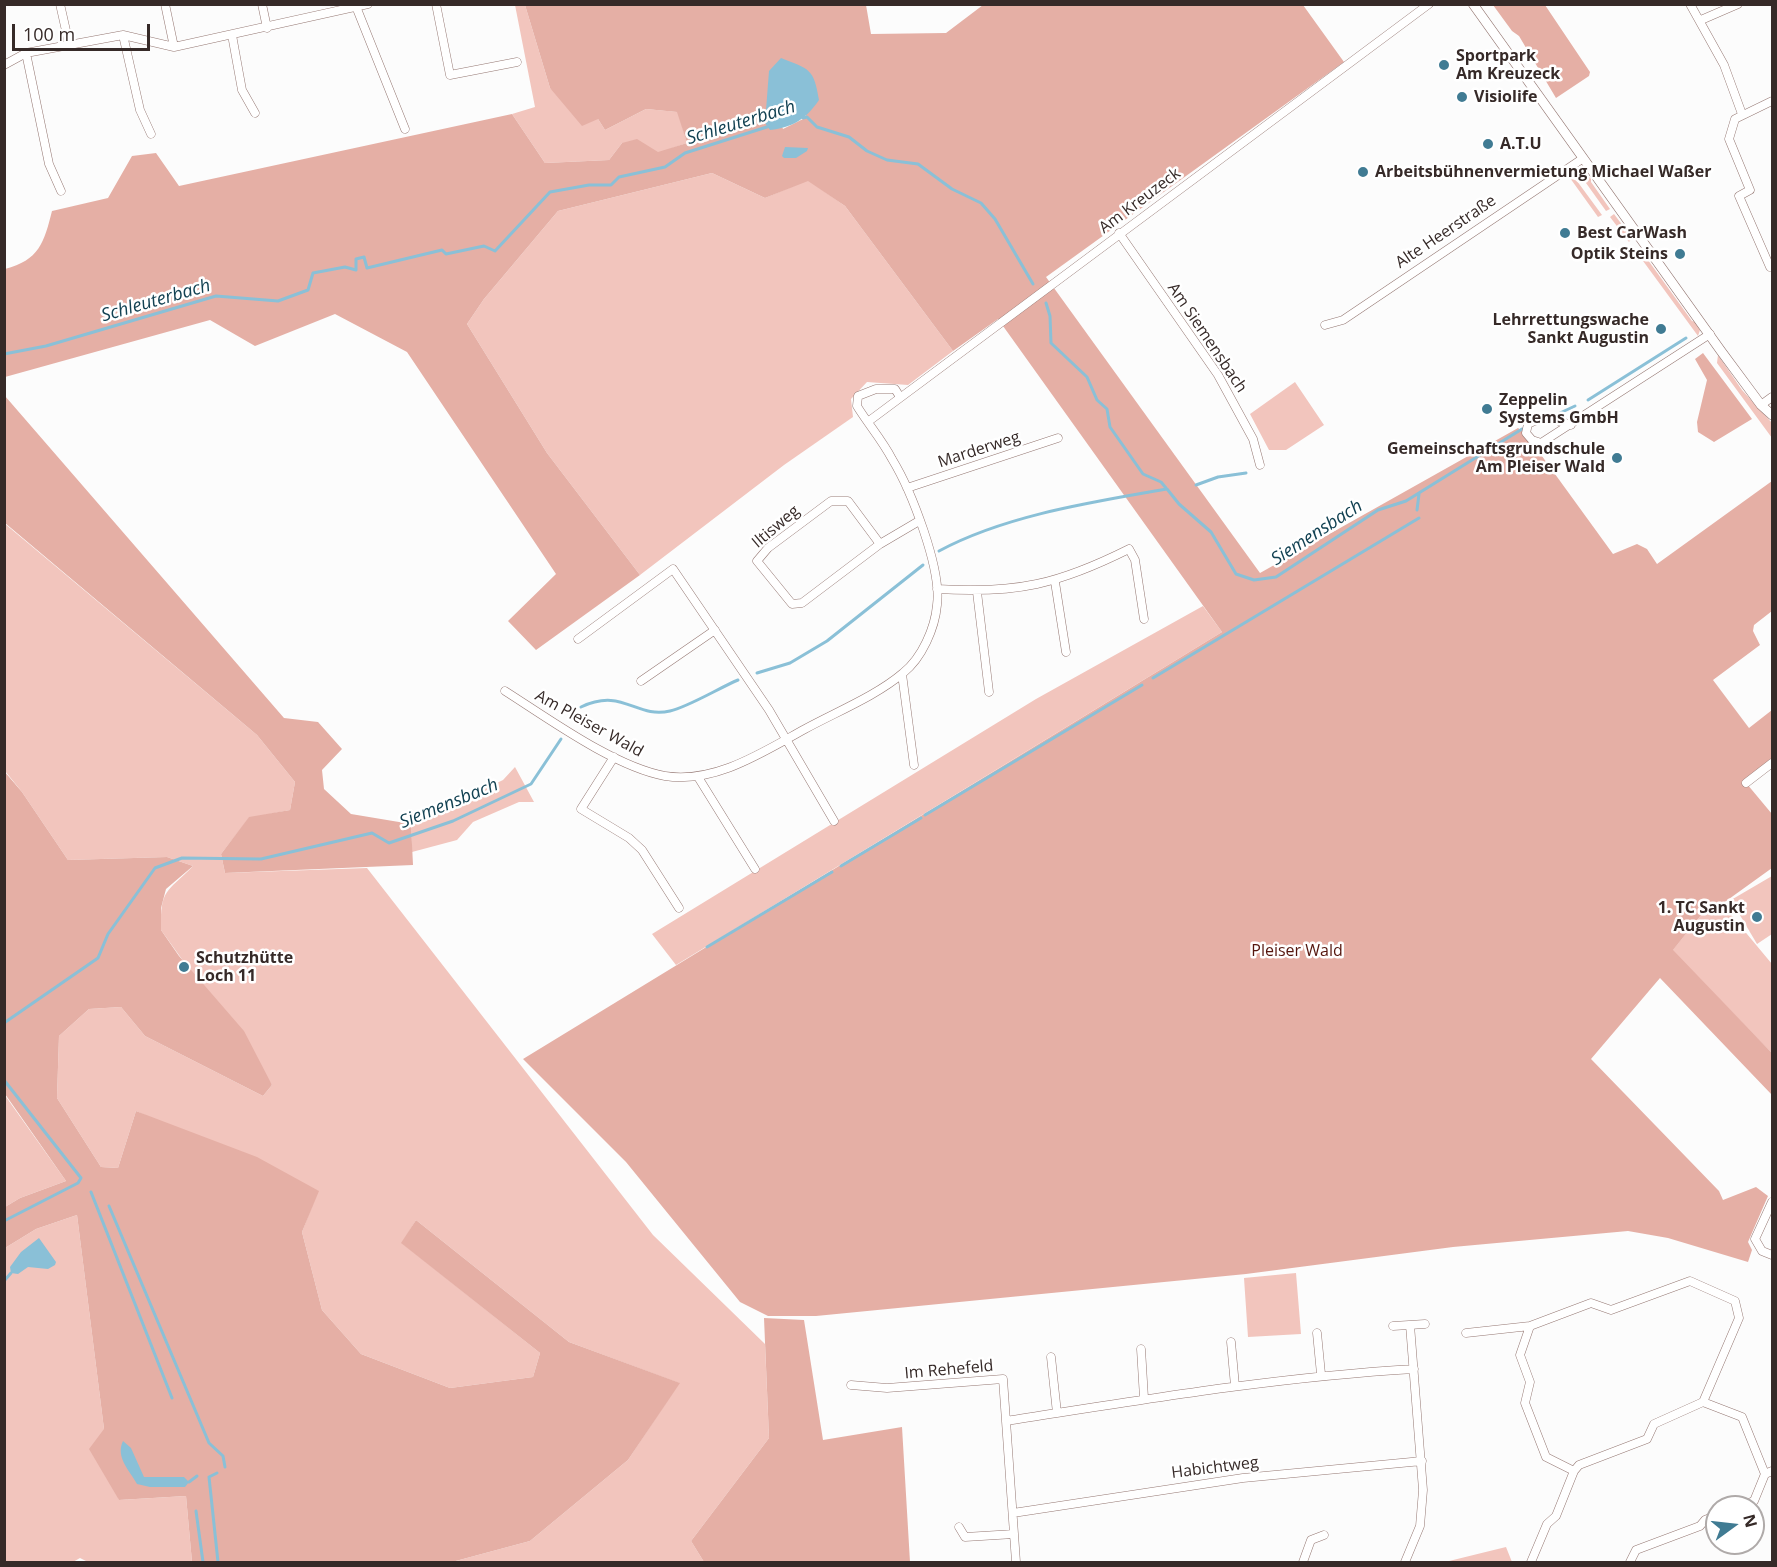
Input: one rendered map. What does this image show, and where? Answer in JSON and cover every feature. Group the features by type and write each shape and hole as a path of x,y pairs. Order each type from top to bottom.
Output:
{"street":[{"path":"60,4 69,44"},
{"path":"165,4 174,47"},
{"path":"262,4 267,28"},
{"path":"4,65 26,53 123,35 174,47 368,4"},
{"path":"436,4 450,75 518,62"},
{"name":"Am Kreuzeck","path":"869,421 1429,4"},
{"path":"1473,4 1582,159 1761,405 1773,415"},
{"path":"1690,4 1701,20 1724,65 1742,114"},
{"path":"1701,20 1738,4"},
{"path":"356,6 405,129"},
{"path":"123,35 140,110 152,134"},
{"path":"232,35 242,90 255,113"},
{"path":"26,53 49,164 61,191"},
{"path":"1773,102 1735,119 1729,140 1750,190 1738,195 1770,267 1773,266"},
{"name":"Alte Heerstraße","path":"1325,325 1343,320 1582,159"},
{"name":"Am Siemensbach","path":"1119,233 1218,375 1253,440 1260,465"},
{"path":"1571,425 1548,417 1539,418 1528,424 1526,433 1532,440 1539,443 1571,425 1710,334"},
{"name":"Am Pleiser Wald","path":"505,691 614,757 664,776 698,777 728,768 785,740 902,674 923,647 930,633 937,605 937,589 919,521 907,488 869,421 857,406 858,396 867,391 895,389 900,397"},
{"path":"1761,405 1773,397"},
{"name":"Marderweg","path":"907,488 1058,438"},
{"name":"Iltisweg","path":"880,544 848,501 831,501 768,548 757,561 792,604 802,603 880,544 919,521"},
{"path":"937,589 977,592 1021,589 1055,582 1129,549 1135,560 1144,619"},
{"path":"578,639 673,570 770,710 785,740 834,821"},
{"path":"1055,582 1066,652"},
{"path":"977,592 989,692"},
{"path":"641,681 715,630"},
{"path":"902,674 914,765"},
{"path":"614,757 581,809 629,838 642,850 679,908"},
{"path":"1746,783 1773,763"},
{"path":"698,777 755,868"},
{"path":"1773,1202 1755,1239 1762,1251 1773,1255"},
{"path":"1466,1333 1530,1326 1591,1303 1611,1310 1690,1281 1735,1301 1739,1318 1703,1402 1654,1424 1647,1439 1579,1465 1574,1471 1556,1516 1547,1524 1531,1563"},
{"path":"1393,1326 1425,1324"},
{"path":"1405,1563 1420,1526 1424,1490 1410,1325"},
{"path":"1530,1326 1520,1355 1530,1382 1525,1403 1546,1457 1574,1471"},
{"path":"1317,1333 1321,1374"},
{"path":"1230,1342 1235,1386"},
{"path":"1141,1349 1144,1398"},
{"path":"1051,1357 1057,1413"},
{"path":"1006,1421 1144,1398 1321,1374 1414,1369"},
{"name":"Im Rehefeld","path":"851,1385 887,1388 1003,1379 1016,1563"},
{"path":"1703,1402 1742,1417 1751,1440 1769,1473 1757,1495"},
{"name":"Habichtweg","path":"1013,1513 1243,1478 1422,1461"},
{"path":"1630,1563 1636,1550 1700,1526 1705,1520"},
{"path":"958,1527 965,1537 1014,1534"},
{"path":"1303,1563 1311,1540 1324,1535"}],"shaded area":[{"path":"515,5 525,5 550,88 598,119 605,130 646,109 678,112 687,143 658,153 622,143 609,160 545,163 512,114 535,107"},
{"path":"1576,169 1591,178 1591,182 1610,209 1606,211"},
{"path":"712,173 765,198 808,180 845,206 953,351 908,385 867,382 851,399 853,417 784,465 640,575 547,453 467,324 484,299 558,211"},
{"path":"1570,178 1577,181 1602,215 1598,217"},
{"path":"1614,214 1632,238 1629,242 1610,217"},
{"path":"1640,249 1692,321 1696,322 1700,330 1698,336 1635,250"},
{"path":"1718,355 1742,390 1772,423 1772,438 1717,363"},
{"path":"1295,382 1324,425 1286,450 1269,450 1250,414"},
{"path":"4,523 257,735 295,782 290,810 249,818 221,854 225,873 367,868 653,1235 765,1344 769,1438 691,1541 704,1562 452,1562 530,1541 628,1460 679,1383 569,1342 416,1220 402,1243 540,1353 533,1377 450,1388 361,1354 322,1310 302,1232 318,1191 136,1111 118,1168 101,1167 57,1098 59,1036 89,1009 121,1007 145,1036 263,1096 272,1085 161,930 162,906 167,892 193,866 167,857 68,860 5,771"},
{"path":"1203,606 1222,632 676,965 652,934 1036,699"},
{"path":"515,767 534,802 519,802 473,822 457,840 412,852 411,824 503,780"},
{"name":"1. TC Sankt Augustin","path":"1772,876 1772,934 1757,944 1731,900"},
{"path":"1722,904 1772,964 1772,1053 1672,951 1702,914"},
{"path":"4,1094 66,1181 20,1198 5,1207"},
{"path":"77,1215 104,1429 119,1500 186,1496 192,1562 88,1562 80,1558 73,1562 5,1562 5,1248 36,1229"},
{"path":"1296,1273 1301,1334 1248,1337 1244,1278"},
{"path":"1506,1547 1512,1562 1445,1562"}],"green space":[{"name":"Pleiser Wald","path":"525,5 866,5 871,34 946,33 983,5 1303,5 1344,62 1046,277 1260,573 1518,428 1539,443 1539,452 1613,554 1637,544 1647,549 1657,564 1772,481 1772,611 1754,625 1753,631 1760,645 1713,680 1749,728 1772,710 1772,763 1747,784 1772,814 1772,868 1722,904 1702,914 1673,950 1772,1053 1772,1095 1660,978 1591,1059 1719,1191 1723,1200 1756,1187 1768,1196 1748,1242 1752,1250 1748,1262 1668,1238 1628,1231 1453,1247 1246,1274 816,1316 768,1316 740,1302 626,1162 523,1059 1222,632 998,319 953,351 845,206 808,181 765,198 712,173 558,211 484,299 467,324 547,453 640,575 536,650 508,621 556,574 407,352 335,314 255,346 210,320 5,377 5,269 26,261 38,249 43,241 52,211 108,198 132,156 156,153 179,186 512,114 545,163 609,160 622,143 637,139 658,152 687,143 677,112 646,109 605,130 598,119 582,126 550,88","holes":["769,71 807,117 783,129 769,92"]},
{"path":"1493,5 1545,5 1590,72 1589,76 1556,98 1519,36 1512,31"},
{"path":"1703,353 1752,419 1714,442 1698,432 1697,422 1707,380 1695,359"},
{"path":"5,396 284,718 318,722 342,749 322,770 324,789 351,814 411,824 413,865 225,873 221,854 249,817 290,810 295,782 257,735 5,523"},
{"path":"4,771 22,792 68,860 167,857 193,866 166,889 161,908 161,930 179,956 244,1031 272,1085 263,1096 145,1036 121,1007 89,1009 59,1036 57,1098 101,1167 118,1168 136,1111 257,1157 319,1191 302,1232 322,1310 361,1354 450,1388 533,1377 540,1353 401,1243 416,1220 569,1342 680,1383 628,1460 530,1541 452,1562 192,1562 186,1496 119,1500 89,1449 104,1429 77,1215 36,1229 5,1248 5,1207 20,1198 66,1181 5,1094"},
{"path":"764,1318 804,1320 823,1440 902,1427 910,1562 704,1562 691,1541 769,1438"}],"water":[{"path":"781,58 809,71 815,81 819,100 799,121 786,127 770,130 765,123 769,71"},
{"path":"785,147 808,148 796,158 784,158 782,156"},
{"path":"39,1238 56,1262 55,1265 48,1269 28,1267 18,1274 11,1273 10,1267 21,1252"},
{"path":"123,1441 131,1448 144,1477 184,1477 189,1482 185,1487 150,1487 137,1484 122,1458"}],"waterway":[{"name":"Schleuterbach","path":"803,118 807,117 817,127 849,137 867,151 887,160 918,164 952,189 981,203 995,219 1033,284"},
{"name":"Schleuterbach","path":"4,354 46,346 216,296 278,301 308,290 313,273 345,267 356,270 356,259 364,257 367,268 442,250 446,254 484,246 495,251 550,192 589,185 611,185 619,177 665,167 685,153 770,126"},
{"name":"Schleuterbach","path":"1046,303 1050,316 1051,343 1087,377 1097,400 1107,409 1110,427 1143,474 1161,482 1166,488"},
{"name":"Siemensbach","path":"1588,400 1686,338"},
{"name":"Siemensbach","path":"1560,413 1575,406"},
{"name":"Siemensbach","path":"939,551 992,528 1050,511 1167,489 1179,504 1211,532 1236,574 1254,580 1276,577 1378,510 1406,501 1522,429"},
{"path":"1196,485 1218,477 1246,473"},
{"path":"1417,510 1419,494"},
{"path":"1153,678 1419,518"},
{"name":"Siemensbach","path":"757,673 790,663 827,641 923,565"},
{"name":"Siemensbach","path":"581,707 608,700 648,711 670,711 686,706 738,680"},
{"path":"925,815 1142,685"},
{"name":"Siemensbach","path":"4,1023 98,958 108,934 155,868 182,858 261,859 372,833 389,843 453,821 531,784 561,739"},
{"path":"841,866 921,818"},
{"path":"707,947 832,872"},
{"path":"4,1080 81,1178 78,1183 4,1221"},
{"path":"91,1192 172,1398"},
{"path":"109,1206 209,1443 223,1456 225,1467"},
{"path":"4,1281 11,1273"},
{"path":"217,1473 209,1477 218,1562"},
{"path":"189,1482 197,1476"},
{"path":"196,1511 203,1562"}],"place":[{"name":"Sportpark Am Kreuzeck","path":"1444,65"},
{"name":"Visiolife","path":"1462,97"},
{"name":"A.T.U","path":"1488,144"},
{"name":"Arbeitsbühnenvermietung Michael Waßer","path":"1363,172"},
{"name":"Best CarWash","path":"1565,233"},
{"name":"Optik Steins","path":"1680,254"},
{"name":"Lehrrettungswache Sankt Augustin","path":"1661,329"},
{"name":"Zeppelin Systems GmbH","path":"1487,409"},
{"name":"Gemeinschaftsgrundschule Am Pleiser Wald","path":"1617,458"},
{"name":"1. TC Sankt Augustin","path":"1757,917"},
{"name":"Schutzhütte Loch 11","path":"184,967"}]}
